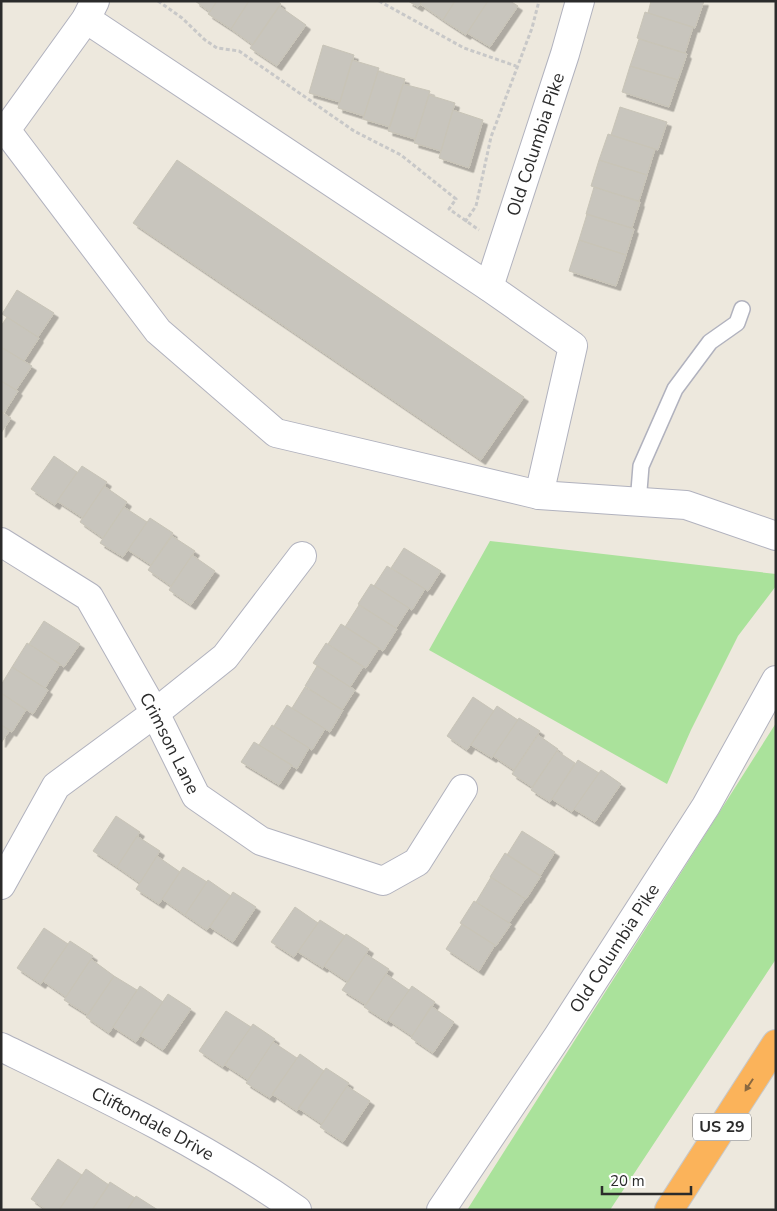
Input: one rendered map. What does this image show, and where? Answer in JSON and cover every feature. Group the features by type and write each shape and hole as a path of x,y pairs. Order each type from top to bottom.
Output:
{"highway":[{"name":"US 29","path":"669,1210 776,1044"}],"street":[{"name":"Old Columbia Pike","path":"489,287 565,54 580,1"},
{"path":"539,495 573,346 90,10 6,130 158,331 276,433 539,495 686,505 776,536"},
{"name":"Crimson Lane","path":"1,542 89,597 155,713 196,796 261,841 383,881 417,862 463,790"},
{"path":"1,885 56,786 155,713 225,657 302,556"},
{"name":"Old Columbia Pike","path":"442,1210 563,1028 706,806 776,680"},
{"name":"Cliftondale Drive","path":"1,1047 144,1116 248,1176 297,1210"}],"lane":[{"path":"638,503 641,466 676,389 710,342 737,323 742,309"}],"path":[{"path":"158,1 182,18 205,40 218,48 239,51 354,131 401,155 456,199 449,209 465,222 503,244"},
{"path":"378,1 464,48 516,66"},
{"path":"465,222 476,206 491,137 516,66 532,28 539,1"}],"green space":[{"path":"490,541 776,574 776,586 738,636 691,730 667,784 429,650"},
{"path":"776,723 776,959 610,1210 467,1210"}],"building":[{"path":"195,1 217,1 210,12"},
{"path":"217,1 249,1 231,29 208,14"},
{"path":"249,1 277,1 281,4 253,45 231,29"},
{"path":"408,1 422,1 418,7"},
{"path":"422,1 455,1 443,20 420,4"},
{"path":"455,1 488,1 466,35 443,20"},
{"path":"488,1 510,1 518,6 490,47 467,33"},
{"path":"651,1 704,1 695,28 648,13"},
{"path":"279,6 306,25 277,66 250,48"},
{"path":"645,12 693,27 685,53 637,38"},
{"path":"639,39 687,54 678,80 630,66"},
{"path":"323,45 354,55 340,102 309,93"},
{"path":"352,60 379,68 364,116 338,108"},
{"path":"630,66 678,80 669,107 622,92"},
{"path":"378,71 405,79 390,127 363,119"},
{"path":"403,84 430,91 415,139 388,131"},
{"path":"429,95 455,103 441,151 414,143"},
{"path":"620,107 667,122 658,150 611,135"},
{"path":"453,110 483,120 469,168 439,158"},
{"path":"608,134 655,149 647,175 599,160"},
{"path":"177,160 524,397 481,460 133,223"},
{"path":"599,160 647,175 639,201 591,186"},
{"path":"594,187 640,202 632,228 586,214"},
{"path":"587,214 634,229 626,255 579,240"},
{"path":"579,240 626,255 616,286 569,271"},
{"path":"17,290 54,313 38,337 2,314"},
{"path":"7,317 39,338 24,361 1,347 1,326"},
{"path":"1,347 32,366 16,390 1,381"},
{"path":"1,381 18,391 4,413 1,412"},
{"path":"1,412 11,418 1,433"},
{"path":"54,456 77,472 55,505 31,489"},
{"path":"82,466 107,482 83,518 57,501"},
{"path":"104,486 127,502 103,538 80,522"},
{"path":"124,507 147,522 123,557 100,543"},
{"path":"150,518 173,533 151,565 128,550"},
{"path":"172,536 195,551 171,586 148,570"},
{"path":"404,548 441,571 428,591 391,568"},
{"path":"192,555 215,571 191,605 169,590"},
{"path":"387,566 425,589 412,610 374,586"},
{"path":"371,584 409,608 396,628 358,604"},
{"path":"359,605 397,629 383,651 345,627"},
{"path":"44,621 80,644 64,667 29,644"},
{"path":"341,624 379,648 366,668 328,644"},
{"path":"27,643 60,664 45,688 12,667"},
{"path":"326,643 363,667 350,687 313,663"},
{"path":"317,666 355,690 342,710 305,686"},
{"path":"12,667 48,690 33,714 1,693 1,685"},
{"path":"305,687 343,710 330,732 292,708"},
{"path":"1,693 26,710 12,732 1,725"},
{"path":"473,697 494,711 467,750 447,736"},
{"path":"287,705 325,729 312,750 274,726"},
{"path":"497,706 518,720 492,758 471,745"},
{"path":"519,718 540,731 514,770 493,756"},
{"path":"1,725 10,730 1,743"},
{"path":"272,725 309,748 297,769 259,745"},
{"path":"538,735 558,749 532,787 512,774"},
{"path":"254,742 292,765 279,785 241,762"},
{"path":"557,751 575,763 550,802 531,790"},
{"path":"578,760 599,773 572,812 552,799"},
{"path":"601,770 621,784 595,822 574,809"},
{"path":"116,816 140,832 117,867 93,851"},
{"path":"522,831 555,852 540,876 507,855"},
{"path":"137,836 160,851 140,883 117,867"},
{"path":"505,853 541,876 526,899 490,877"},
{"path":"157,856 180,872 159,904 136,889"},
{"path":"183,867 207,882 185,915 162,899"},
{"path":"491,877 525,899 509,923 476,902"},
{"path":"208,880 231,896 207,930 185,915"},
{"path":"233,892 256,907 233,942 210,927"},
{"path":"474,901 511,924 496,946 460,923"},
{"path":"295,907 318,923 294,957 271,942"},
{"path":"320,920 345,936 323,968 298,952"},
{"path":"462,924 495,945 479,971 446,949"},
{"path":"44,928 68,944 41,984 17,968"},
{"path":"346,934 369,949 348,982 324,966"},
{"path":"70,941 93,956 66,997 43,981"},
{"path":"366,954 389,969 366,1005 342,990"},
{"path":"91,959 114,976 88,1015 64,1000"},
{"path":"386,974 409,990 387,1022 364,1007"},
{"path":"114,976 137,990 109,1033 86,1017"},
{"path":"140,986 163,1002 136,1042 113,1027"},
{"path":"412,986 435,1002 412,1036 388,1020"},
{"path":"168,994 191,1009 163,1050 140,1035"},
{"path":"431,1006 454,1022 433,1053 411,1038"},
{"path":"226,1011 251,1027 223,1067 199,1051"},
{"path":"253,1024 275,1039 248,1080 225,1065"},
{"path":"273,1042 297,1058 270,1098 246,1083"},
{"path":"300,1054 324,1071 297,1111 272,1094"},
{"path":"326,1068 349,1083 322,1124 298,1108"},
{"path":"347,1086 370,1101 343,1142 320,1127"},
{"path":"58,1159 82,1175 59,1210 47,1210 31,1199"},
{"path":"86,1169 109,1185 92,1210 59,1210"},
{"path":"110,1182 135,1198 127,1210 92,1210"},
{"path":"136,1196 158,1210 127,1210"}]}
